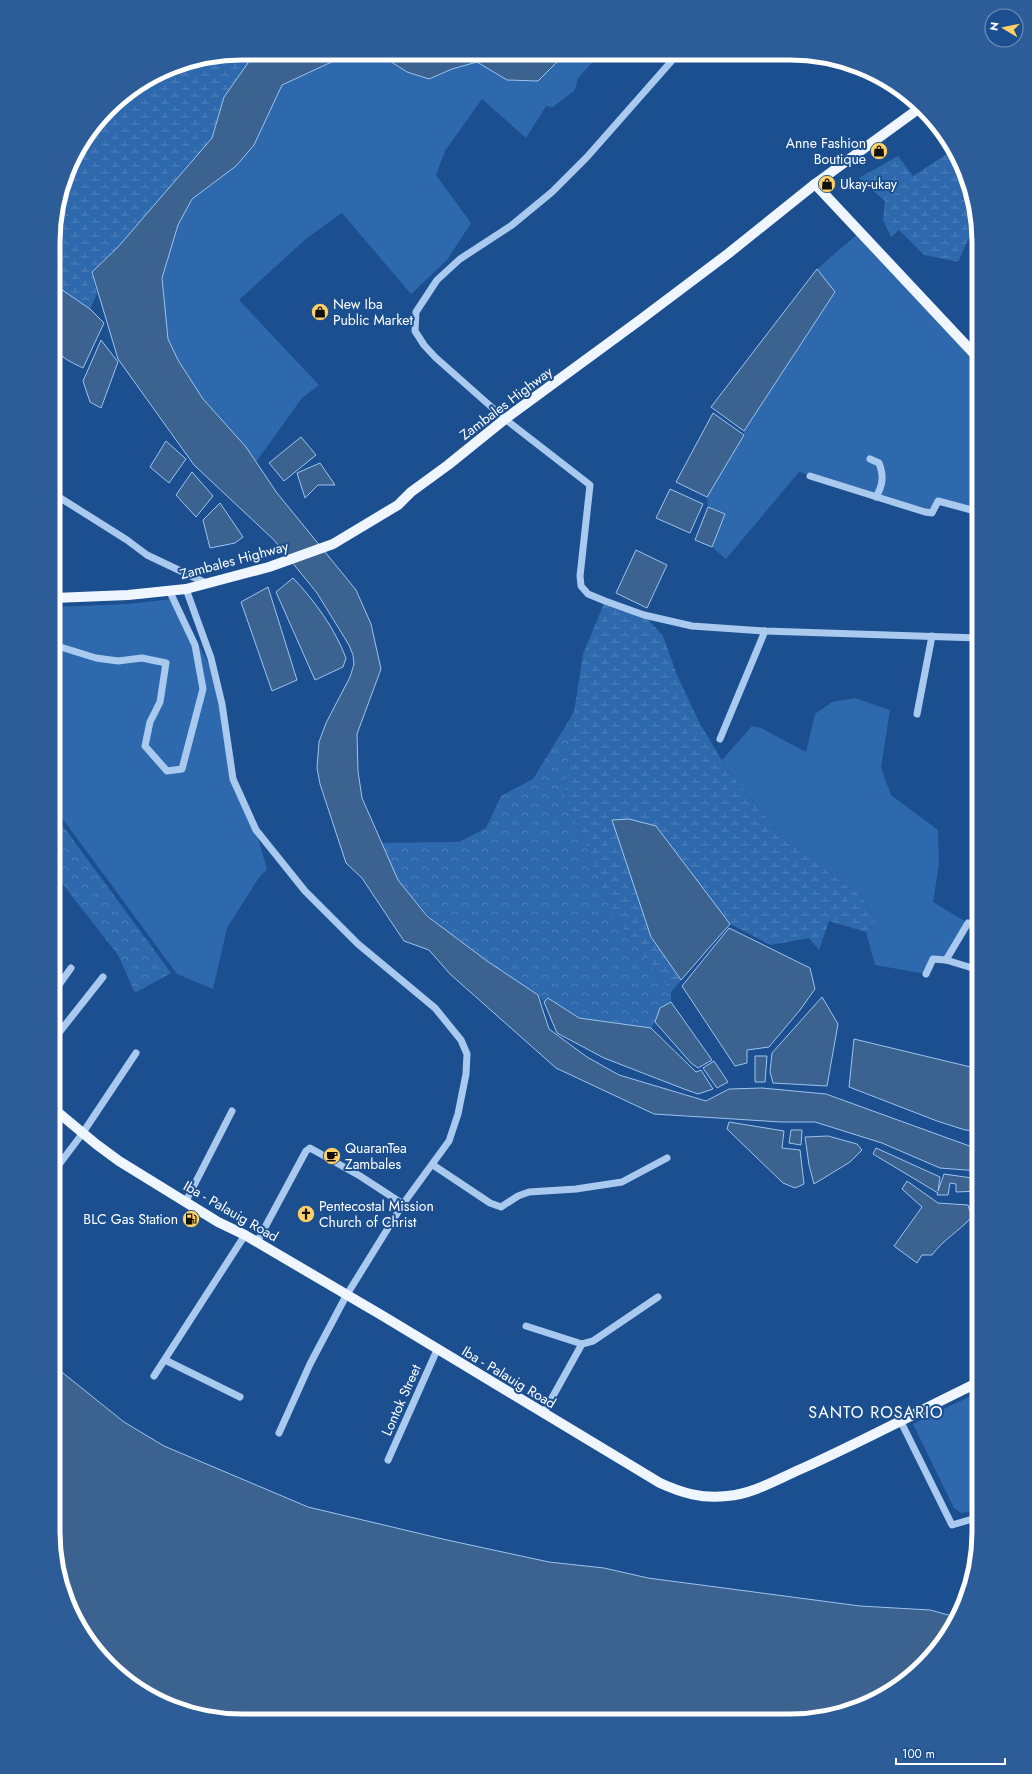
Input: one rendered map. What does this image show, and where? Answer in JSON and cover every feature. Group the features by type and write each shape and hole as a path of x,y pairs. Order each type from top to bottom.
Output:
{"main road":[{"name":"Zambales Highway","path":"60,598 128,595 186,589 287,562 328,546 398,505 411,492 448,465 505,419 729,253 815,184 916,110"},
{"path":"815,184 972,352"},
{"name":"Iba - Palauig Road","path":"60,1114 82,1134 119,1161 186,1200 218,1222 257,1242 660,1483 683,1493 709,1497 729,1496 763,1486 825,1458 972,1385"}],"street":[{"path":"672,60 587,157 552,192 512,224 460,259 437,280 416,312 415,331 424,345 505,419 590,485 580,576 581,586 588,594 644,615 692,626 765,631 972,638"},
{"path":"870,459 879,463 883,473 882,488 876,497"},
{"path":"810,476 932,513 938,501 972,510"},
{"path":"60,498 114,532 146,555 208,584"},
{"path":"186,589 211,658 222,704 233,779 256,830 305,892 358,944 435,1008 461,1040 467,1054 466,1074 458,1114 449,1141 433,1165 403,1204 346,1296 310,1364 279,1432"},
{"path":"60,647 96,658 118,661 142,658 166,663 160,702 150,722 146,746 167,771 182,769 203,689 195,645 169,590"},
{"path":"720,739 765,631"},
{"path":"917,714 932,636"},
{"path":"946,960 968,923"},
{"path":"926,974 934,959 946,960 972,968"},
{"path":"60,984 72,968"},
{"path":"60,1031 103,977"},
{"path":"60,1163 82,1134 136,1054"},
{"path":"186,1200 232,1111"},
{"path":"257,1242 306,1150 310,1148 360,1176 403,1204"},
{"path":"433,1165 490,1203 501,1207 518,1196 529,1192 576,1189 622,1182 667,1158"},
{"path":"154,1376 245,1235"},
{"path":"526,1326 582,1344 593,1341 658,1297"},
{"path":"543,1414 582,1344"},
{"name":"Lontok Street","path":"388,1460 437,1350"},
{"path":"165,1360 240,1397"},
{"path":"900,1420 952,1525 972,1519"}],"green space":[{"path":"230,60 250,60 224,97 212,138 118,247 92,272 97,294 90,309 60,288 60,230 66,195 84,151 113,113 151,84 195,66"},
{"path":"336,60 388,60 407,72 429,79 452,69 477,62 507,80 538,81 559,60 594,60 578,78 575,90 553,107 546,106 526,138 482,99 445,151 436,175 471,223 447,260 411,294 342,213 307,238 239,300 319,385 302,398 256,462 246,447 203,399 178,360 168,339 162,278 178,225 192,199 236,166 254,145 282,85"},
{"path":"949,153 966,195 972,230 958,262 924,255 899,230 891,237 883,220 885,201 859,178 898,156 913,176"},
{"path":"860,232 972,352 972,511 938,501 932,513 799,472 726,559 712,547 725,514 708,507 707,497 744,435 744,431 835,292 817,269"},
{"path":"172,599 211,667 220,710 232,784 256,832 267,869 258,879 227,928 213,989 177,974 60,815 60,607 128,604"},
{"path":"605,601 644,615 663,636 677,675 700,724 729,772 783,838 861,896 876,920 866,932 829,921 819,950 809,938 771,945 730,924 671,992 613,914 590,854 565,798 574,712 583,654"},
{"path":"855,698 890,710 881,768 891,795 938,830 939,864 933,902 968,923 946,960 933,959 926,974 875,965 866,932 876,920 861,896 783,838 729,772 722,760 752,726 761,728 806,752 815,714 832,702"},
{"path":"574,712 565,798 590,854 613,914 671,992 671,1002 660,1008 651,1028 579,1018 549,998 544,1002 538,995 501,972 461,943 424,911 409,895 398,879 380,843 459,842 486,828 501,796 533,779"},
{"path":"60,822 171,973 135,993 118,955 60,881"},
{"path":"972,1395 972,1510 961,1513 954,1508 913,1424"}],"shaded area":[{"path":"250,60 336,60 282,85 254,145 236,166 192,199 178,225 162,278 168,339 178,360 203,399 246,447 277,493 356,590 371,624 381,669 357,734 358,771 362,798 398,880 427,916 487,961 538,995 549,1029 587,1057 619,1075 706,1101 729,1089 762,1088 826,1094 972,1147 972,1170 940,1168 882,1143 815,1122 781,1122 654,1114 556,1068 450,974 429,950 404,941 362,878 346,863 320,784 317,768 319,742 326,723 350,677 354,664 353,655 349,645 317,593 274,540 194,465 118,359 92,272 118,247 212,138 224,97"},
{"path":"388,60 559,60 538,81 507,80 477,62 452,69 429,79 407,72"},
{"path":"817,269 835,292 744,431 711,407"},
{"path":"60,288 90,309 104,323 83,368 64,358 60,354"},
{"path":"101,340 118,362 101,408 90,402 83,381"},
{"path":"713,413 744,435 707,497 676,482"},
{"path":"301,437 316,455 284,481 269,463"},
{"path":"166,441 186,459 169,483 150,467"},
{"path":"320,463 335,485 318,485 305,498 297,473"},
{"path":"192,472 213,496 196,517 176,495"},
{"path":"670,489 703,504 690,533 656,518"},
{"path":"220,503 243,537 235,543 210,548 203,520"},
{"path":"708,507 725,514 712,547 695,540"},
{"path":"636,550 667,565 647,608 616,593"},
{"path":"293,578 324,616 336,636 346,658 343,667 315,680 276,592"},
{"path":"268,587 297,680 272,691 241,602"},
{"path":"629,819 656,826 730,924 681,980 651,937 612,820"},
{"path":"729,928 810,968 815,989 800,1010 769,1047 747,1050 747,1063 735,1066 682,986"},
{"path":"822,997 838,1024 827,1086 773,1083 770,1072 772,1053"},
{"path":"548,998 579,1018 651,1028 696,1072 701,1070 713,1089 698,1094 684,1089 604,1058 557,1033 544,1002"},
{"path":"671,1002 712,1060 698,1068 691,1063 655,1022 660,1008"},
{"path":"854,1039 972,1067 972,1130 965,1130 937,1121 849,1087"},
{"path":"755,1056 767,1056 765,1082 755,1082"},
{"path":"714,1061 728,1082 717,1088 703,1068"},
{"path":"729,1122 784,1131 782,1148 800,1150 804,1184 795,1188 783,1183 727,1129"},
{"path":"791,1130 802,1130 801,1145 789,1143"},
{"path":"828,1136 857,1144 862,1150 850,1162 814,1184 809,1165 805,1137"},
{"path":"876,1148 940,1177 938,1191 944,1174 972,1178 972,1191 956,1192 956,1184 950,1183 948,1195 937,1195 938,1193 873,1154"},
{"path":"907,1181 938,1203 968,1205 972,1217 932,1255 922,1255 917,1263 894,1246 922,1207 902,1189"},
{"path":"60,1371 124,1422 164,1446 308,1507 447,1540 549,1562 604,1568 648,1578 860,1606 930,1610 951,1616 934,1643 910,1669 881,1690 859,1700 837,1708 802,1714 230,1714 195,1708 151,1690 122,1669 98,1643 84,1623 74,1601 66,1579 60,1544"}],"place":[{"name":"Anne Fashion Boutique","path":"879,151"},
{"name":"Ukay-ukay","path":"827,184"},
{"name":"New Iba Public Market","path":"320,312"},
{"name":"QuaranTea Zambales","path":"332,1156"},
{"name":"Pentecostal Mission Church of Christ","path":"306,1214"},
{"name":"BLC Gas Station","path":"191,1219"}],"district":[{"name":"SANTO ROSARIO","path":"876,1412"}]}
